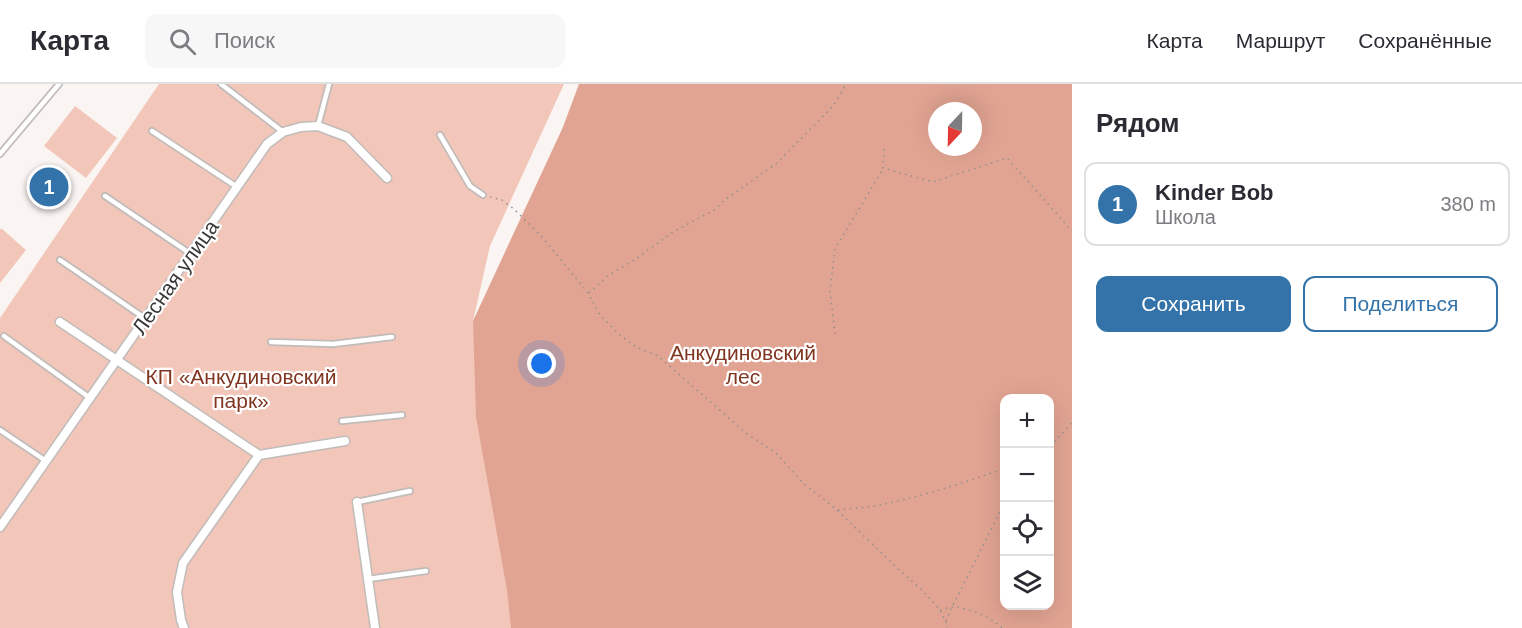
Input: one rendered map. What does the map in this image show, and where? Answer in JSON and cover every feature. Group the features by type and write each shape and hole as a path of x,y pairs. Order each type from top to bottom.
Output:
{"street":[{"name":"Лесная улица","path":"0,527 267,144 284,132 301,126 318,126 346,137 387,178"},
{"path":"60,322 259,455 345,441"},
{"path":"184,628 177,592 183,562 259,455"},
{"path":"357,502 375,628"}],"lane":[{"path":"0,154 59,84"},
{"path":"221,84 284,132"},
{"path":"318,126 329,84"},
{"path":"152,131 237,187"},
{"path":"440,135 470,186 483,195"},
{"path":"105,196 191,254"},
{"path":"60,260 146,319"},
{"path":"4,336 90,398"},
{"path":"272,342 333,344 392,337"},
{"path":"342,421 402,415"},
{"path":"0,430 46,461"},
{"path":"357,502 410,491"},
{"path":"368,579 426,571"}],"path":[{"path":"588,293 608,276 673,232 716,209 722,202 777,163 834,105 846,84"},
{"path":"835,334 830,291 835,249 883,168 884,149"},
{"path":"883,168 933,182 1007,158 1072,231"},
{"path":"483,195 502,200 543,238 588,293 600,315 620,335 636,347 658,356 747,434 777,453 803,483 837,510 922,590 940,610 947,628"},
{"path":"1054,442 1072,423"},
{"path":"837,510 889,503 954,486 1000,471"},
{"path":"946,622 1000,514"},
{"path":"940,610 952,607 976,613 996,622 1002,628"}],"green space":[{"name":"КП «Анкудиновский парк»","path":"159,84 564,84 490,246 473,321 516,628 0,628 0,318"},
{"name":"Анкудиновский лес","path":"579,84 1072,84 1072,628 511,628 507,590 476,417 473,321 563,127"},
{"path":"75,106 117,138 86,178 44,146"},
{"path":"0,229 26,250 0,283"}],"place":[{"name":"Kinder Bob","path":"49,187"}]}
